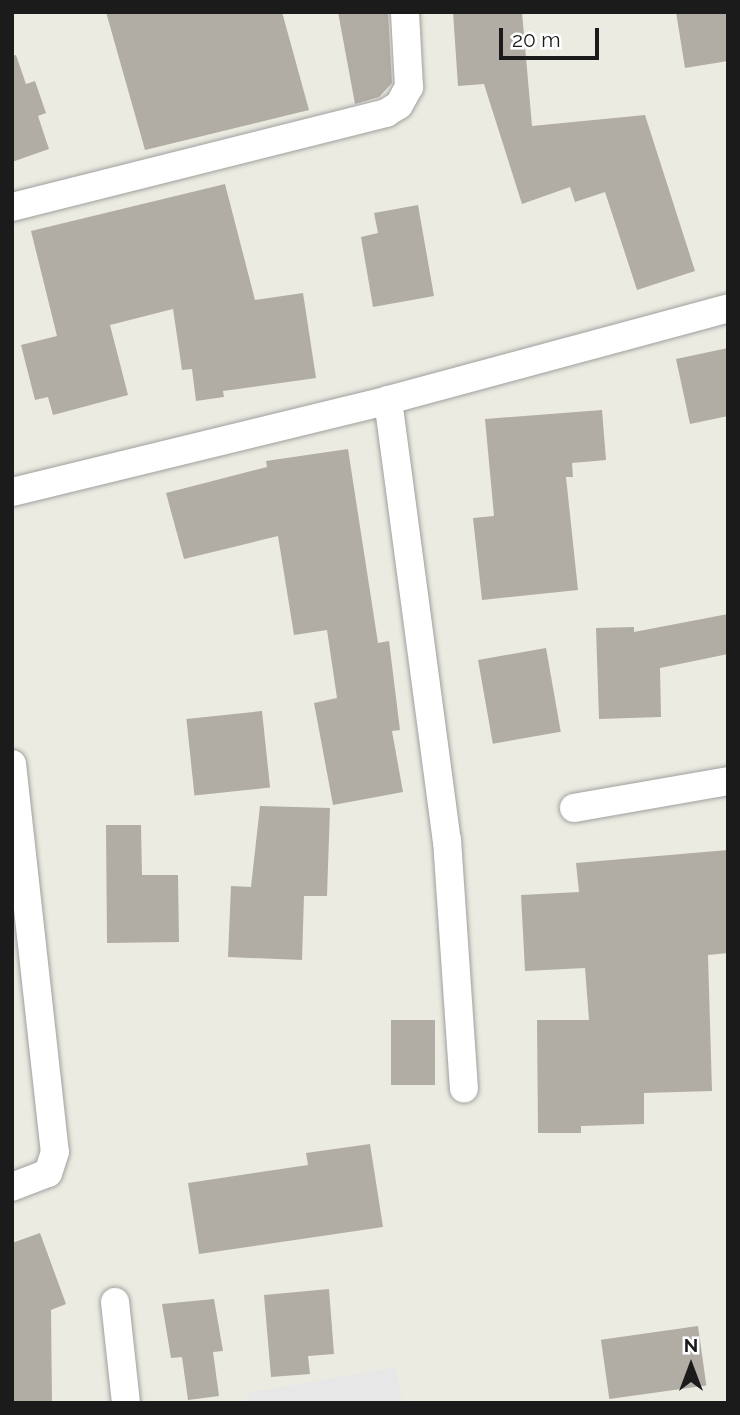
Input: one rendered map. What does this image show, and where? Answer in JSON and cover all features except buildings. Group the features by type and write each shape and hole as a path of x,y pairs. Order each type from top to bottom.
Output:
{"street":[{"path":"12,207 386,113 399,105 409,87 405,12"},
{"path":"12,492 388,400 728,308"},
{"path":"388,400 447,840 464,1088"},
{"path":"12,764 55,1152 48,1173 12,1187"},
{"path":"574,808 728,781"},
{"path":"115,1302 125,1403"}],"shaded area":[{"path":"396,1367 402,1403 249,1403 247,1393"}]}
